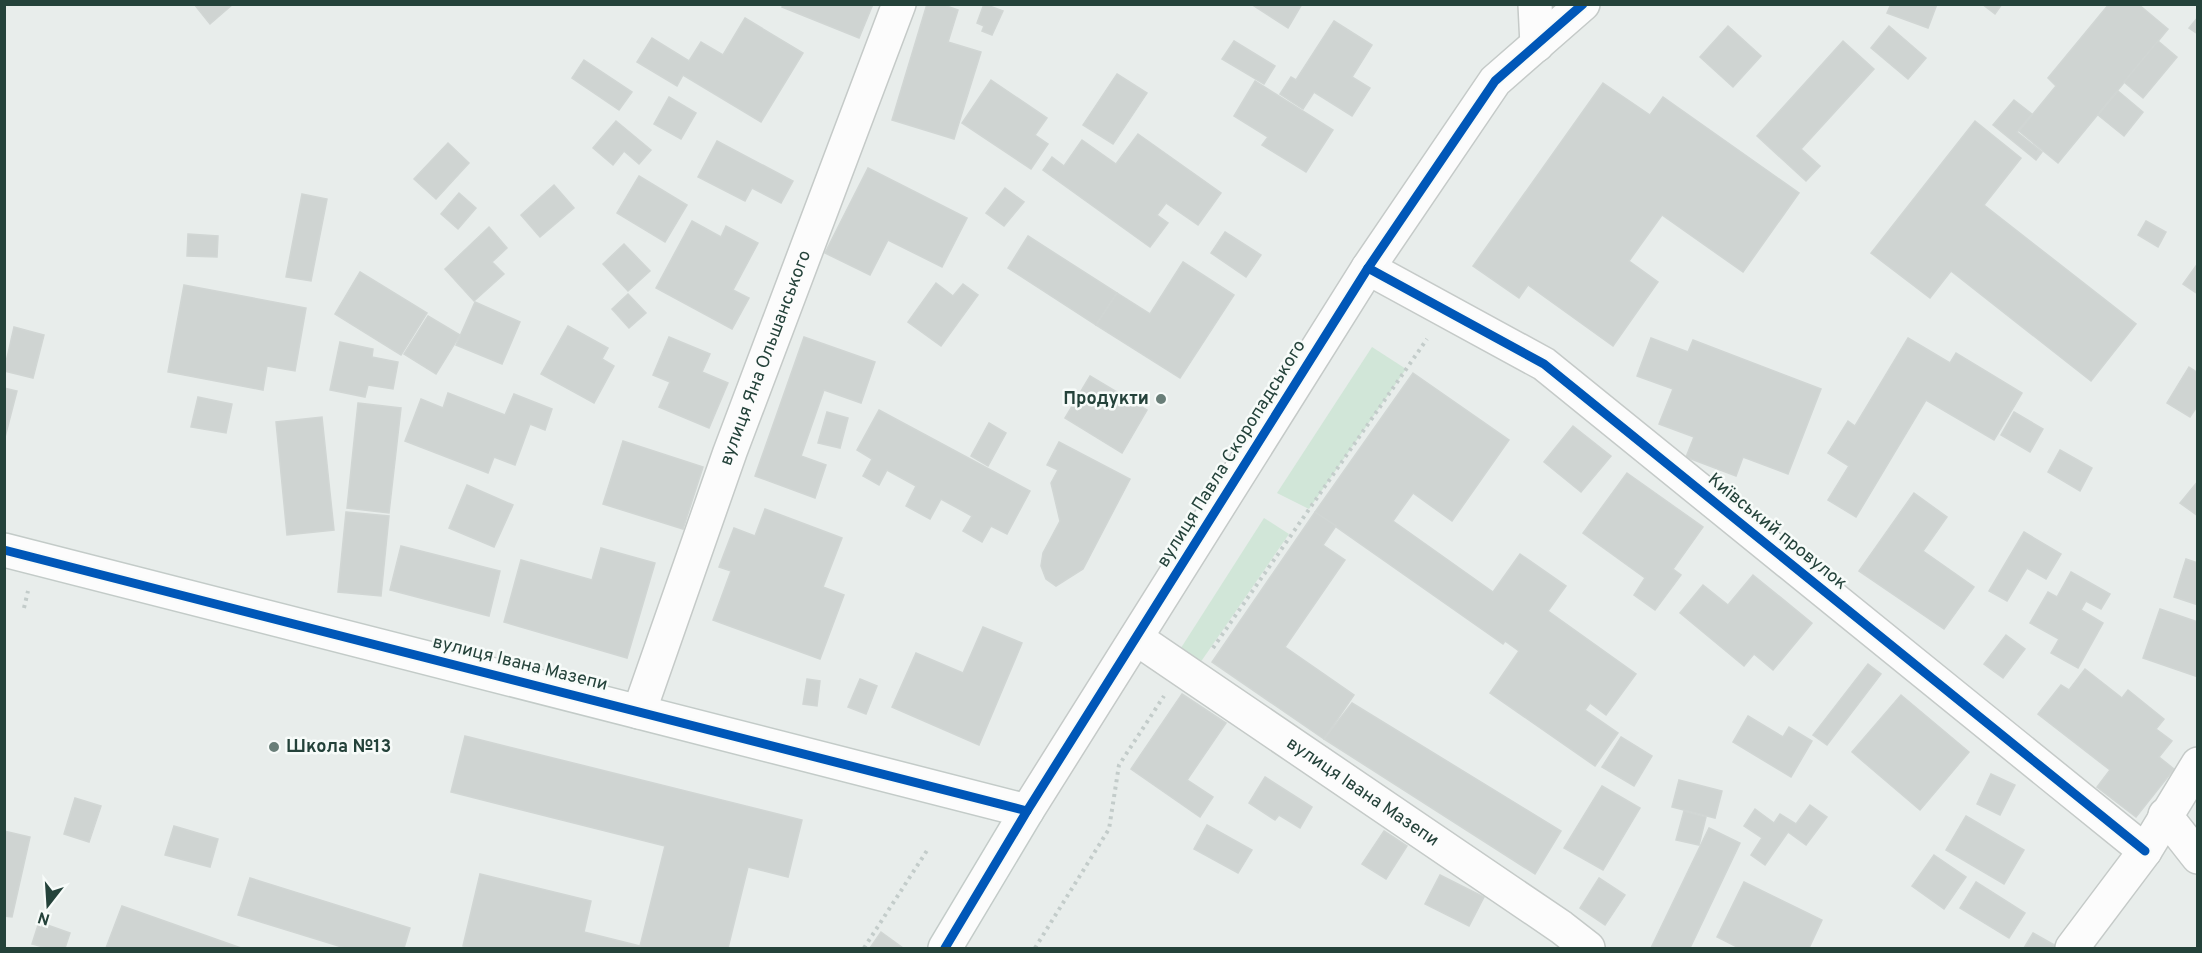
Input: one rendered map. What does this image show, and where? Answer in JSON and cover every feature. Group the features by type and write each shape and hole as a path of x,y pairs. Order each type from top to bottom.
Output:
{"street":[{"name":"вулиця Яна Ольшанського","path":"639,712 730,452 899,4"},
{"path":"1535,4 1537,45"},
{"name":"вулиця Павла Скоропадського","path":"945,948 1027,811 1368,268 1495,81 1583,4"},
{"name":"Київський провулок","path":"1368,268 1544,364 2145,851"},
{"name":"вулиця Івана Мазепи","path":"4,550 1027,811"},
{"name":"вулиця Івана Мазепи","path":"1136,638 1552,920 1588,948"},
{"path":"2072,948 2145,851 2198,764"},
{"path":"2165,815 2198,857"}],"path":[{"path":"1035,948 1109,829 1119,765 1181,669 1200,667 1447,310"},
{"path":"24,608 29,588"},
{"path":"864,948 928,849"}],"green space":[{"path":"1372,347 1406,369 1309,509 1277,493"},
{"path":"1264,518 1289,534 1200,663 1179,651"}],"building":[{"path":"194,4 233,4 210,24"},
{"path":"783,4 873,4 859,38 782,7"},
{"path":"927,4 941,4 958,10 948,42 981,52 954,139 892,120"},
{"path":"984,4 1003,11 992,35 982,31 984,26 977,23"},
{"path":"1251,4 1302,4 1288,28"},
{"path":"1891,4 1937,4 1928,28 1887,13"},
{"path":"1982,4 2002,4 1995,14"},
{"path":"2109,4 2138,4 2168,29 2058,163 2019,131 2056,86 2048,78"},
{"path":"2198,17 2198,34 2189,28"},
{"path":"745,18 803,53 761,122 683,75 677,86 637,62 652,38 689,61 701,42 723,55"},
{"path":"1334,21 1372,45 1352,77 1370,88 1352,116 1314,92 1303,109 1280,94 1291,77 1296,80"},
{"path":"1728,26 1761,56 1733,87 1700,57"},
{"path":"1889,26 1926,58 1908,79 1871,48"},
{"path":"1234,41 1275,66 1264,84 1222,59"},
{"path":"1843,41 1874,69 1801,149 1820,166 1806,181 1757,136"},
{"path":"2158,41 2177,57 2143,98 2124,82"},
{"path":"584,60 632,92 619,110 572,78"},
{"path":"1117,74 1147,93 1113,144 1083,125"},
{"path":"991,80 1047,118 1035,135 1048,144 1031,169 962,123"},
{"path":"1255,81 1333,130 1306,172 1262,145 1268,137 1234,116"},
{"path":"1603,83 1650,115 1663,97 1799,193 1743,272 1662,215 1629,261 1658,282 1613,346 1528,285 1519,298 1473,266"},
{"path":"2118,91 2143,112 2124,136 2098,115"},
{"path":"669,97 696,113 681,139 654,124"},
{"path":"2014,100 2032,114 2017,132 2042,152 2036,160 1993,125"},
{"path":"616,121 651,150 639,164 624,151 613,165 593,148"},
{"path":"1975,121 2021,158 1984,205 2136,324 2091,381 1951,271 1930,298 1871,253"},
{"path":"1138,134 1221,193 1198,225 1166,203 1157,215 1168,223 1150,247 1043,170 1052,157 1064,166 1082,140 1116,164"},
{"path":"717,141 793,181 781,203 752,188 745,201 698,177"},
{"path":"448,143 469,163 436,199 414,179"},
{"path":"868,168 967,218 942,267 888,240 870,275 825,253"},
{"path":"639,176 687,205 665,242 617,213"},
{"path":"554,185 574,208 540,237 521,215"},
{"path":"1005,188 1024,202 1004,226 986,213"},
{"path":"459,193 476,208 458,229 441,214"},
{"path":"302,194 327,199 311,281 286,277"},
{"path":"692,221 721,237 726,226 758,243 733,290 749,298 732,329 656,288"},
{"path":"2146,221 2166,232 2158,247 2138,235"},
{"path":"489,227 507,248 492,262 504,274 474,301 445,269"},
{"path":"1225,232 1261,255 1246,277 1211,253"},
{"path":"188,234 218,236 217,257 187,256"},
{"path":"1028,236 1117,293 1096,325 1008,268"},
{"path":"624,244 650,271 628,291 603,264"},
{"path":"1183,262 1234,295 1180,378 1096,325 1117,293 1150,314"},
{"path":"2198,263 2198,294 2183,284"},
{"path":"360,272 427,313 401,355 335,314"},
{"path":"936,283 953,296 963,284 978,295 941,346 908,322"},
{"path":"184,285 306,308 295,371 267,366 263,390 168,372"},
{"path":"628,294 646,313 629,328 612,309"},
{"path":"475,302 520,322 502,364 456,345"},
{"path":"428,316 460,335 436,374 404,354"},
{"path":"568,326 608,348 602,359 614,366 594,403 541,374"},
{"path":"14,327 44,335 33,378 4,371"},
{"path":"669,337 710,354 702,372 728,383 709,428 659,407 670,382 653,375"},
{"path":"804,337 875,362 861,403 824,390 801,456 826,465 815,498 755,476"},
{"path":"1651,338 1688,352 1693,340 1821,389 1788,474 1743,457 1736,476 1686,457 1694,437 1659,424 1673,389 1637,376"},
{"path":"1908,338 1950,363 1956,353 2022,393 1994,440 1926,400 1856,517 1828,500 1849,466 1828,453 1848,421 1855,426"},
{"path":"340,342 373,349 372,357 398,362 393,389 368,385 365,397 330,390"},
{"path":"2189,367 2198,373 2198,405 2190,417 2167,403"},
{"path":"1413,373 1509,440 1452,521 1413,493 1393,521 1493,592 1520,554 1566,586 1548,611 1636,674 1606,715 1590,703 1585,710 1618,733 1595,766 1490,693 1519,651 1505,641 1503,644 1315,512"},
{"path":"1090,376 1147,410 1122,453 1065,418"},
{"path":"4,388 17,391 4,441"},
{"path":"448,393 505,415 514,394 552,409 545,430 530,424 515,465 494,457 488,473 405,441 421,399 443,408"},
{"path":"198,397 232,404 226,433 191,427"},
{"path":"358,403 401,408 389,513 347,508"},
{"path":"879,410 1030,491 1007,534 991,526 982,542 963,531 972,516 941,499 930,519 906,506 916,486 887,470 879,485 863,476 872,459 857,450"},
{"path":"827,412 848,418 840,448 818,443"},
{"path":"2014,412 2043,429 2030,452 2001,435"},
{"path":"322,417 334,530 287,535 276,422"},
{"path":"989,423 1006,433 988,466 971,456"},
{"path":"1573,426 1611,456 1581,492 1544,462"},
{"path":"623,441 703,467 683,529 603,504"},
{"path":"1059,442 1130,479 1083,569 1056,586 1046,579 1041,566 1043,553 1060,521 1051,483 1058,470 1047,465"},
{"path":"2060,450 2092,468 2080,491 2048,472"},
{"path":"1627,473 1703,527 1673,569 1681,575 1655,610 1634,595 1645,578 1583,533"},
{"path":"2198,481 2198,516 2180,503"},
{"path":"467,485 513,505 494,547 449,528"},
{"path":"1914,493 1947,517 1923,551 1974,587 1944,629 1859,571"},
{"path":"765,509 842,538 823,587 844,595 820,659 713,620 731,571 719,567 734,528 755,536"},
{"path":"346,512 389,516 381,596 338,592"},
{"path":"1315,512 1336,526 1323,545 1345,560 1285,647 1354,695 1324,739 1212,662"},
{"path":"2024,532 2061,554 2046,579 2027,568 2007,601 1989,591"},
{"path":"401,546 500,571 489,616 390,590"},
{"path":"601,548 655,563 627,658 504,622 521,560 592,580"},
{"path":"2186,559 2198,563 2198,605 2174,597"},
{"path":"2071,572 2110,594 2101,609 2086,601 2081,610 2103,623 2078,668 2051,653 2059,639 2030,623 2048,592 2057,597"},
{"path":"1753,575 1812,623 1773,670 1754,654 1744,666 1680,613 1703,585 1728,605"},
{"path":"2160,609 2198,622 2198,677 2143,658"},
{"path":"983,627 1022,643 979,745 892,707 916,653 963,673"},
{"path":"2006,635 2025,649 2003,678 1984,664"},
{"path":"1868,664 1881,674 1827,745 1813,735"},
{"path":"2085,669 2122,698 2128,690 2164,719 2156,729 2172,741 2159,757 2174,769 2136,817 2097,787 2110,770 2038,714 2061,685 2069,690"},
{"path":"807,679 820,681 817,706 803,704"},
{"path":"860,679 877,686 866,714 848,707"},
{"path":"1182,694 1226,723 1187,780 1213,797 1200,817 1131,769"},
{"path":"1901,695 1969,752 1920,810 1852,752"},
{"path":"1352,703 1561,831 1535,874 1324,739"},
{"path":"1748,716 1783,737 1789,727 1812,741 1791,777 1733,742"},
{"path":"465,736 802,820 788,877 748,867 728,948 473,948 463,946 480,874 591,901 584,932 640,946 665,846 451,792"},
{"path":"1621,737 1652,756 1634,786 1602,767"},
{"path":"1991,774 2015,785 2000,815 1977,804"},
{"path":"1265,777 1312,807 1300,828 1279,815 1275,820 1249,803"},
{"path":"1679,780 1722,791 1715,818 1672,807"},
{"path":"1602,786 1640,808 1603,870 1564,848"},
{"path":"75,798 101,806 89,842 64,834"},
{"path":"1810,805 1827,817 1806,845 1788,832 1765,865 1751,855 1762,838 1744,826 1755,809 1774,823 1780,814 1796,824"},
{"path":"1684,811 1706,817 1699,845 1676,840"},
{"path":"1966,816 2024,850 2004,884 1946,850"},
{"path":"1207,825 1252,850 1238,873 1194,849"},
{"path":"174,826 218,839 210,867 165,855"},
{"path":"1709,828 1740,843 1690,948 1651,948"},
{"path":"4,831 30,837 12,917 4,916"},
{"path":"1384,831 1407,846 1386,879 1362,864"},
{"path":"1934,855 1966,877 1944,909 1912,886"},
{"path":"1440,875 1484,897 1469,926 1425,904"},
{"path":"250,878 410,928 404,948 345,948 238,915"},
{"path":"1599,878 1625,895 1605,925 1580,908"},
{"path":"1744,882 1822,920 1809,948 1739,948 1717,937"},
{"path":"1976,882 2025,913 2009,938 1960,908"},
{"path":"122,906 241,948 106,948"},
{"path":"39,922 70,933 65,948 47,948 32,944"},
{"path":"881,932 903,948 870,948"},
{"path":"2033,933 2056,946 2054,948 2024,948"}],"cycle path":[{"path":"945,948 1027,811 1368,268 1495,81 1583,4"},
{"path":"1368,268 1544,364 2145,851"},
{"path":"4,550 1027,811"}],"place":[{"name":"Продукти","path":"1161,399"},
{"name":"Школа №13","path":"274,747"}]}
